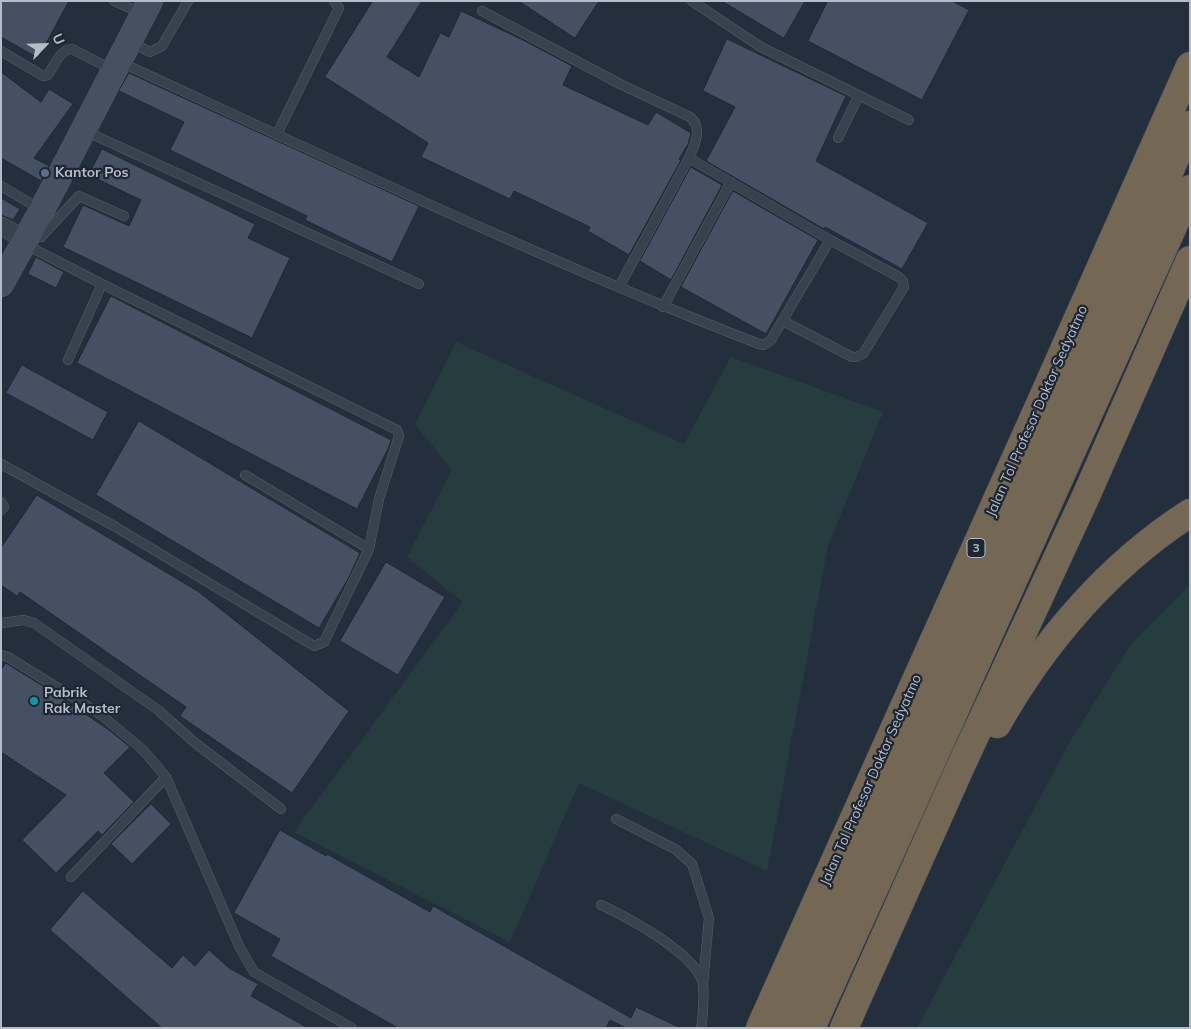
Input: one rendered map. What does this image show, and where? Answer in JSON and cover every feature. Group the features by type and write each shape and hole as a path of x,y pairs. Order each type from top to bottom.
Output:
{"highway":[{"name":"Jalan Tol Profesor Doktor Sedyatmo","path":"760,1028 1190,66"},
{"name":"Jalan Tol Profesor Doktor Sedyatmo","path":"788,1028 1190,125"},
{"path":"811,1028 1190,189"},
{"path":"844,1028 968,750 1086,496 1190,260"},
{"path":"850,1028 985,746 1041,654 1071,617 1106,580 1147,544 1190,513"}],"main road":[{"path":"1,284 42,210 147,8"}],"street":[{"path":"1,226 26,239"}],"lane":[{"path":"114,1 147,8"},
{"path":"1,51 43,76 48,75 63,51 67,49 72,49 98,62 150,52 162,46 188,1"},
{"path":"277,134 339,8 334,1"},
{"path":"692,1 761,48 909,120"},
{"path":"482,11 620,84 690,117 697,124 698,130 689,158 619,287"},
{"path":"121,58 277,134 438,209 664,306 764,345 771,340 783,321 830,240"},
{"path":"838,138 859,95"},
{"path":"83,130 419,284"},
{"path":"689,158 903,280 904,287 863,354 856,358 783,321"},
{"path":"664,306 731,182"},
{"path":"1,186 42,210"},
{"path":"26,239 41,237 80,196 124,216"},
{"path":"1,464 114,526 314,646 324,642 369,549 379,499 399,436 397,430 102,284 26,239"},
{"path":"68,360 102,284"},
{"path":"245,475 369,549"},
{"path":"1,502 4,507 1,510"},
{"path":"1,623 24,620 34,623 158,710 194,742 281,809"},
{"path":"1,655 8,657 100,714 143,750 166,777 239,946 254,972 352,1028"},
{"path":"71,877 166,777"},
{"path":"616,819 675,849 692,864 710,918 703,984 702,1028"},
{"path":"601,905 622,914 657,936 692,963 703,984"}],"green space":[{"path":"456,342 684,444 731,357 883,412 828,546 767,871 579,783 510,942 294,832 463,602 407,557 452,470 415,424"},
{"path":"1190,585 1190,1028 917,1028 1068,745 1131,644"}],"building":[{"path":"1,1 69,1 38,58 1,37"},
{"path":"373,1 422,1 387,57 419,77 440,33 449,37 461,11 523,40 572,66 563,85 648,125 656,112 691,133 688,144 679,159 681,160 629,255 588,231 590,227 514,191 510,199 421,157 428,143 325,77"},
{"path":"519,1 599,1 575,38"},
{"path":"722,1 805,1 784,38"},
{"path":"828,1 952,1 969,10 922,100 808,41"},
{"path":"727,39 846,96 816,161 928,223 902,269 825,227 824,229 706,161 735,107 703,91"},
{"path":"1,72 41,102 49,89 73,104 34,158 49,166 41,181 1,158"},
{"path":"129,73 419,206 392,262 305,220 307,216 170,150 184,122 119,91"},
{"path":"102,149 255,224 248,238 290,258 252,338 63,247 83,205 129,226 141,200 89,175"},
{"path":"691,167 722,185 671,280 640,261"},
{"path":"733,191 818,240 766,334 681,287"},
{"path":"1,198 20,209 13,220 1,215"},
{"path":"36,257 64,272 56,288 28,274"},
{"path":"111,296 391,440 357,509 77,363"},
{"path":"22,365 108,412 93,440 6,393"},
{"path":"139,421 360,553 348,579 319,628 96,495"},
{"path":"37,495 199,592 349,711 292,793 180,716 186,707 20,592 17,596 1,585 1,548"},
{"path":"386,562 445,597 398,675 340,641"},
{"path":"6,663 62,698 109,730 130,747 104,773 134,802 102,835 98,831 56,873 22,840 66,795 1,752 1,670"},
{"path":"151,804 171,824 132,864 111,844"},
{"path":"280,830 430,912 433,906 631,1018 636,1007 681,1028 626,1028 610,1020 606,1028 398,1028 271,956 280,939 234,913"},
{"path":"83,891 172,968 183,955 195,966 209,950 229,968 258,984 251,996 308,1028 162,1028 50,930"}],"place":[{"name":"Kantor Pos","path":"45,173"},
{"name":"Pabrik Rak Master","path":"34,701"}]}
